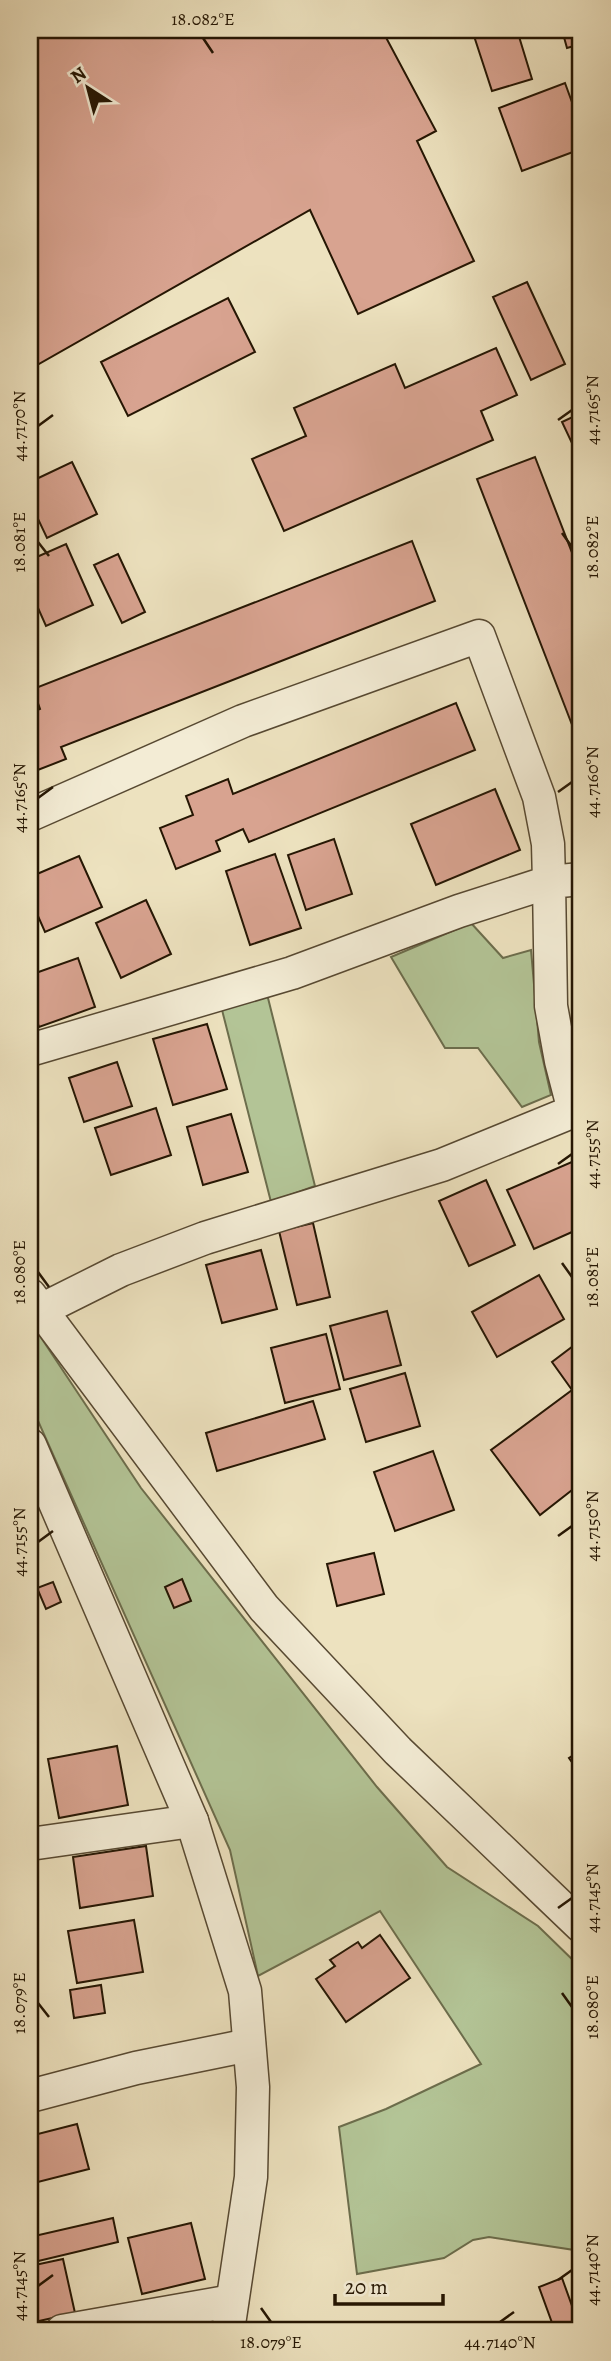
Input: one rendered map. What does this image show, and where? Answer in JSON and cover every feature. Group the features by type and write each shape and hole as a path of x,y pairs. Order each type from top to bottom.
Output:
{"street":[{"path":"30,814 243,721 479,636 539,797 548,844 551,1006 574,1111 442,1165 205,1238 35,1302 264,1608 398,1751 581,1926"},
{"path":"30,1049 292,973 459,911 549,882 581,878"},
{"path":"30,1445 192,1821 245,1991 253,2087 251,2177 230,2316 62,2331"},
{"path":"30,1844 192,1821"},
{"path":"30,2096 136,2068 249,2045"}],"green space":[{"path":"471,923 503,958 531,950 539,1042 551,1095 522,1107 478,1048 445,1048 391,957"},
{"path":"267,994 315,1186 271,1202 221,1006"},
{"path":"30,1321 141,1488 377,1787 447,1867 538,1926 581,1968 581,2272 574,2250 489,2237 473,2240 444,2258 357,2274 339,2127 386,2109 481,2064 380,1911 258,1976 230,1850 30,1403"}],"building":[{"path":"30,30 382,30 436,131 417,141 474,261 358,314 310,210 30,369"},
{"path":"495,30 517,30 532,79 492,91 474,36"},
{"path":"562,30 581,30 581,44 567,48"},
{"path":"565,83 581,127 581,149 522,171 499,108"},
{"path":"527,282 565,364 531,380 493,297"},
{"path":"228,298 255,352 128,416 101,362"},
{"path":"496,348 517,395 481,411 493,440 284,531 252,459 306,436 294,408 395,364 405,388"},
{"path":"581,413 581,457 579,458 562,422"},
{"path":"535,457 581,576 581,748 477,479"},
{"path":"72,462 97,514 47,538 30,502 30,482"},
{"path":"412,541 435,601 61,747 66,759 30,773 30,713 40,709 33,689"},
{"path":"66,544 93,605 46,626 30,590 30,560"},
{"path":"118,554 145,612 122,623 94,565"},
{"path":"456,703 475,750 249,842 243,829 216,841 220,851 176,869 160,828 193,815 186,796 228,779 233,794"},
{"path":"495,789 520,850 436,885 411,824"},
{"path":"334,839 352,894 306,910 288,855"},
{"path":"275,854 301,928 250,945 226,871"},
{"path":"79,856 102,907 45,932 30,898 30,877"},
{"path":"146,900 171,954 121,978 96,923"},
{"path":"78,958 95,1007 39,1027 30,1000 30,975"},
{"path":"207,1024 227,1089 173,1105 153,1039"},
{"path":"117,1062 132,1106 84,1122 69,1078"},
{"path":"156,1108 171,1155 111,1175 95,1128"},
{"path":"231,1114 248,1172 203,1185 187,1127"},
{"path":"581,1158 581,1228 534,1249 507,1190"},
{"path":"486,1180 515,1245 469,1266 439,1201"},
{"path":"313,1223 330,1297 297,1305 279,1231"},
{"path":"261,1250 277,1309 222,1323 206,1265"},
{"path":"539,1275 564,1319 497,1357 472,1312"},
{"path":"387,1311 401,1365 344,1380 330,1326"},
{"path":"326,1334 340,1389 285,1403 271,1348"},
{"path":"581,1340 581,1483 540,1515 491,1450 572,1390 552,1362"},
{"path":"405,1373 420,1426 366,1442 350,1389"},
{"path":"313,1401 325,1439 217,1471 206,1433"},
{"path":"433,1451 454,1510 395,1531 374,1472"},
{"path":"374,1553 384,1594 337,1606 327,1564"},
{"path":"182,1579 191,1601 174,1608 165,1587"},
{"path":"53,1582 61,1602 46,1609 37,1588"},
{"path":"117,1746 128,1805 59,1818 48,1759"},
{"path":"581,1750 581,1775 569,1758"},
{"path":"146,1846 153,1896 80,1908 73,1857"},
{"path":"134,1920 143,1972 77,1983 68,1931"},
{"path":"380,1935 410,1978 346,2022 316,1979 335,1966 330,1960 358,1942 362,1948"},
{"path":"101,1985 105,2013 74,2018 70,1990"},
{"path":"77,2124 89,2169 30,2184 30,2136"},
{"path":"113,2218 118,2242 30,2263 30,2237"},
{"path":"191,2223 205,2279 142,2294 128,2238"},
{"path":"63,2259 75,2313 30,2323 30,2266"},
{"path":"562,2278 581,2331 555,2331 539,2287"}]}
